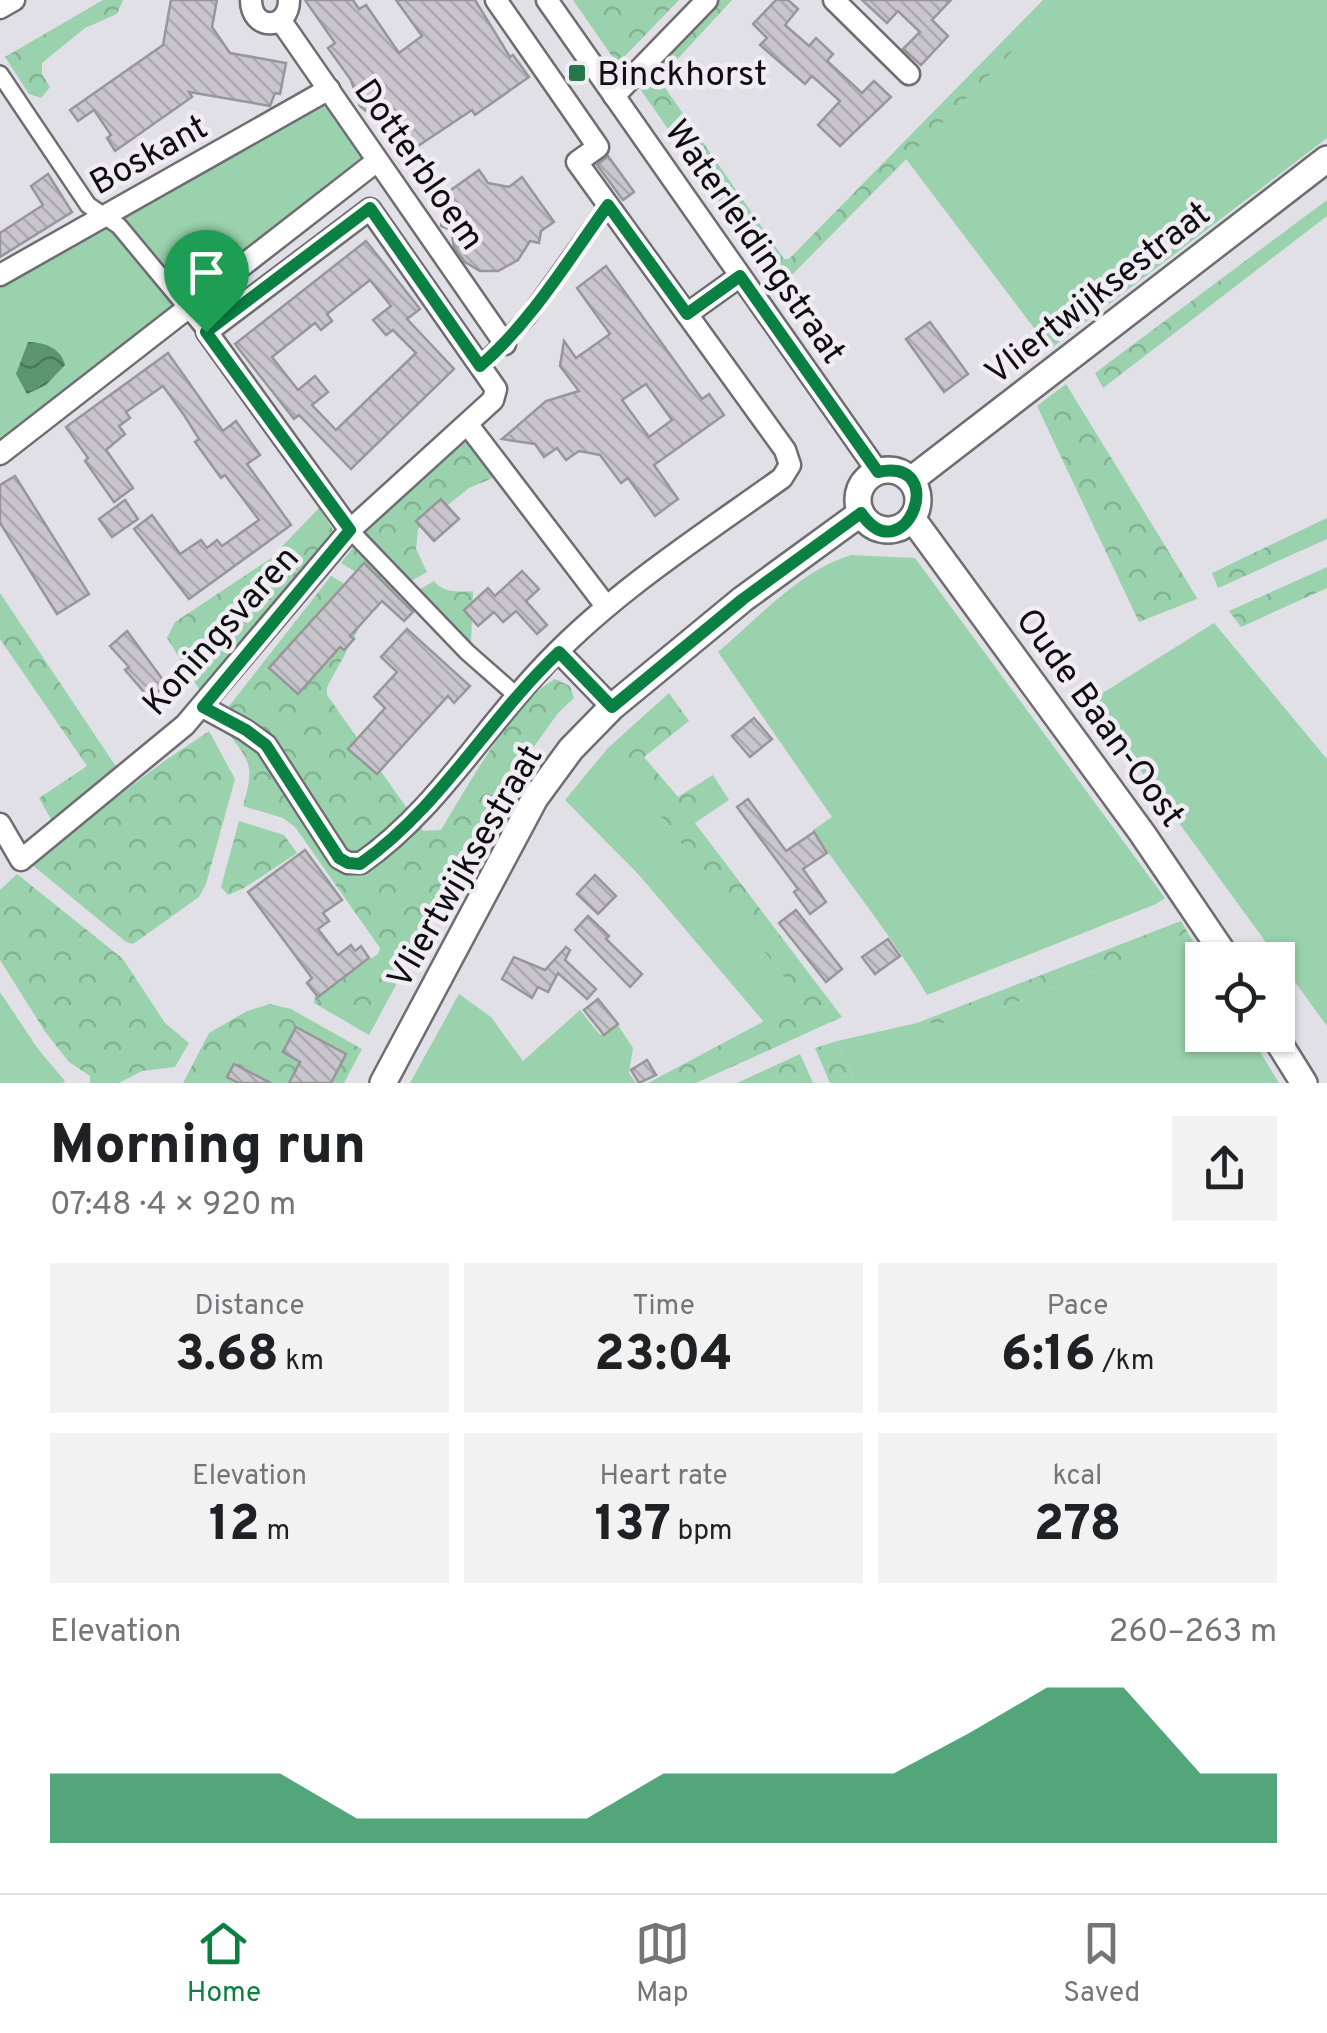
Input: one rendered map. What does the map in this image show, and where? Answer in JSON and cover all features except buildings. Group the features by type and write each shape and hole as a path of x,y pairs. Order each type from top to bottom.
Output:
{"street":[{"path":"0,8 14,0"},
{"name":"Dotterbloem","path":"250,0 251,11 258,20 269,25 281,21 505,344"},
{"path":"281,21 289,12 289,0"},
{"path":"203,707 266,745 339,858 360,864 422,813 517,696 606,606 782,478 790,465 784,450 577,162 598,147 496,0"},
{"name":"Waterleidingstraat","path":"547,0 878,472"},
{"path":"614,96 707,0"},
{"path":"834,0 909,74"},
{"path":"0,74 88,204 119,226 206,332 350,530 467,652 517,696"},
{"name":"Boskant","path":"0,275 328,89"},
{"name":"Vliertwijksestraat","path":"910,480 1327,159"},
{"path":"0,454 376,161"},
{"path":"206,332 370,208 480,366 505,344 608,205"},
{"path":"687,314 740,276"},
{"name":"Koningsvaren","path":"0,824 22,860 203,707 350,530 493,400 496,389 480,366"},
{"path":"468,425 606,606"},
{"path":"896,471 910,480 917,492 912,518 894,529 884,530 866,521 861,513 859,491 864,481 878,472 896,471"},
{"name":"Vliertwijksestraat","path":"383,1083 535,798 571,749 612,707 743,599 861,513"},
{"name":"Oude Baan-Oost","path":"912,518 1142,832 1216,942"},
{"path":"559,652 612,707"},
{"path":"1285,1052 1304,1083"}],"green space":[{"path":"103,0 123,0 117,14 85,28 42,63 42,74 50,87 41,98 29,94 5,57"},
{"path":"573,0 679,0 616,62"},
{"path":"719,0 732,0 659,79 784,259 789,259 1043,0 1063,0 779,288 638,86"},
{"path":"1063,0 1327,0 1327,138 1050,349 906,159"},
{"path":"324,102 364,158 360,164 0,446 0,282"},
{"path":"1327,200 1327,216 1103,388 1095,373"},
{"path":"1066,384 1197,599 1139,622 1037,406"},
{"path":"469,436 495,477 469,488 418,529 416,549 427,572 390,593 341,563 378,516"},
{"path":"319,508 335,533 204,697 167,638 175,622 270,559"},
{"path":"1327,518 1327,539 1218,588 1212,573"},
{"path":"851,555 915,558 1165,898 927,995 813,830 832,817 718,652 797,583"},
{"path":"1327,567 1327,588 1241,627 1229,611"},
{"path":"331,576 374,601 327,687 327,695 423,831 441,830 492,747 539,690 555,679 570,686 574,698 558,713 496,800 369,1035 314,1003 315,997 378,954 380,948 295,827 283,818 243,806 249,779 247,761 222,724 226,710"},
{"path":"434,581 446,590 473,591 471,643 408,601 409,596"},
{"path":"0,593 117,768 52,821 39,798 87,766 0,639"},
{"path":"1214,623 1327,759 1327,1026 1295,982 1295,942 1266,942 1090,701"},
{"path":"669,693 689,721 644,757 678,797 713,775 729,800 695,823 842,1017 696,1083 648,1083 802,1001 608,748"},
{"path":"209,731 235,779 206,884 199,897 133,944 126,942 30,863"},
{"path":"608,748 802,1001 764,1022 639,875 565,800"},
{"path":"239,821 284,835 297,853 228,895 221,887"},
{"path":"17,874 123,959 165,1023 189,1043 175,1067 142,1071 119,1083 90,1083 90,1076 69,1062 0,960 0,890"},
{"path":"1181,921 1188,933 965,1023 917,1023"},
{"path":"1188,933 1194,942 1185,942 1185,1052 1260,1052 1279,1083 855,1083 837,1041 917,1023 965,1023"},
{"path":"0,992 38,1049 65,1081 0,1083"},
{"path":"459,994 491,1017 523,1061 580,1010 600,1035 616,1022 633,1048 629,1073 636,1083 410,1083"},
{"path":"270,1004 291,1009 362,1049 344,1083 183,1083 209,1033 247,1011"},
{"path":"837,1041 855,1083 830,1083 815,1048"},
{"path":"800,1054 813,1083 737,1083"}],"water":[{"path":"28,342 51,347 65,365 46,385 27,394 16,374"}],"place":[{"name":"Binckhorst","path":"577,73"}],"route":[{"path":"608,205 687,314 740,276 878,472 896,471 910,480 917,492 917,506 912,518 894,529 874,527 861,513 836,529 743,599 612,707 559,652 517,696 422,813 384,848 360,864 348,863 339,858 266,745 203,707 350,530 206,332 370,208 480,366 527,318 608,205"}]}
